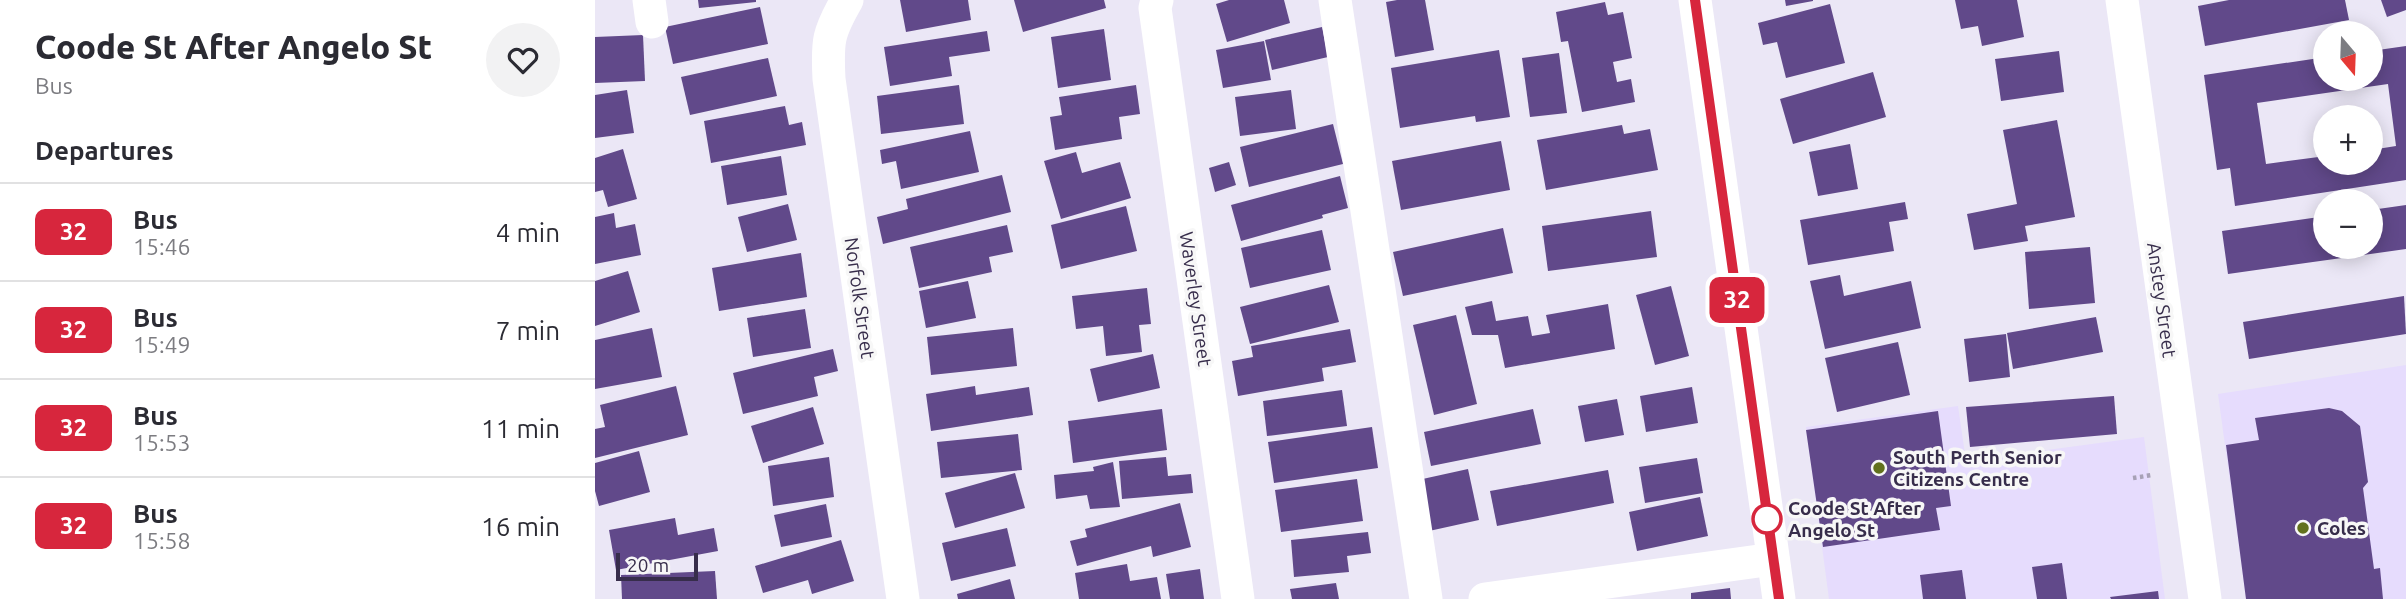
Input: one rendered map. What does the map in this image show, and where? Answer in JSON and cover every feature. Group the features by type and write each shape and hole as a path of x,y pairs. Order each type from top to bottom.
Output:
{"street":[{"name":"Norfolk Street","path":"847,0 835,20 827,44 829,79 903,599"},
{"name":"Waverley Street","path":"1157,0 1155,8 1238,599"},
{"path":"1335,0 1426,599"},
{"path":"1695,0 1779,599"},
{"name":"Anstey Street","path":"2122,0 2205,599"},
{"path":"1485,599 1773,559"}],"path":[{"path":"2133,478 2152,475"}],"shaded area":[{"name":"Coles","path":"2406,365 2406,599 2246,599 2218,394"},
{"path":"1958,406 1966,461 2144,437 2165,599 1829,599 1806,427"}],"building":[{"path":"698,0 756,0 756,2 699,8"},
{"path":"900,0 968,0 971,20 906,32"},
{"path":"1014,0 1104,0 1106,8 1023,32"},
{"path":"1229,0 1284,0 1290,23 1227,42 1216,4"},
{"path":"1425,0 1434,50 1395,57 1386,2"},
{"path":"1785,0 1813,0 1813,1 1786,6"},
{"path":"1955,0 2017,0 2024,37 1982,46 1978,26 1961,29"},
{"path":"2229,0 2345,0 2349,20 2313,21 2313,26 2205,46 2198,6"},
{"path":"2381,0 2406,0 2406,10 2387,17"},
{"path":"1605,2 1608,15 1623,12 1632,58 1613,62 1617,82 1631,79 1635,102 1582,112 1568,41 1561,42 1556,12"},
{"path":"1830,4 1845,63 1786,78 1777,42 1763,45 1758,23"},
{"path":"760,7 768,44 673,64 665,27"},
{"path":"1322,27 1328,57 1272,70 1265,40"},
{"path":"1104,29 1111,80 1058,88 1051,37"},
{"path":"987,31 990,51 949,57 952,76 890,86 884,47"},
{"path":"643,35 645,81 595,83 595,37"},
{"path":"1264,41 1271,80 1223,88 1216,50"},
{"path":"2406,46 2406,180 2347,189 2313,189 2313,194 2235,206 2230,168 2217,170 2204,75 2313,59 2313,91 2340,91 2257,103 2266,164 2313,158 2313,175 2383,175 2383,148 2396,146 2388,84 2383,85 2383,49"},
{"path":"1499,50 1510,117 1476,122 1475,116 1400,128 1391,68"},
{"path":"2059,51 2064,92 2001,101 1995,59"},
{"path":"1559,53 1567,113 1530,117 1522,58"},
{"path":"768,58 777,96 690,115 681,77"},
{"path":"1873,72 1886,117 1793,144 1780,99"},
{"path":"959,85 964,124 881,134 877,96"},
{"path":"1136,85 1140,114 1119,117 1122,139 1055,150 1050,117 1062,115 1059,97"},
{"path":"627,90 634,133 595,138 595,95"},
{"path":"1291,90 1296,129 1240,136 1235,97"},
{"path":"785,106 789,125 802,122 806,145 711,163 704,121"},
{"path":"2057,120 2075,217 2025,226 2028,241 1974,250 1967,214 2017,204 2003,130"},
{"path":"1333,124 1343,164 1249,187 1240,147"},
{"path":"1622,125 1624,134 1650,129 1658,170 1546,190 1537,140"},
{"path":"970,131 979,172 901,189 896,161 882,164 880,150"},
{"path":"1501,141 1510,190 1401,210 1392,161"},
{"path":"1850,144 1858,189 1818,196 1809,152"},
{"path":"623,149 637,199 608,207 603,190 595,192 595,158"},
{"path":"1076,152 1082,173 1120,162 1131,198 1061,219 1044,161"},
{"path":"781,156 787,195 727,205 721,166"},
{"path":"1229,162 1236,185 1215,192 1209,168"},
{"path":"1002,175 1011,212 883,244 877,217 908,209 906,199"},
{"path":"1340,176 1348,208 1322,215 1323,218 1241,241 1231,205"},
{"path":"1905,202 1908,219 1889,222 1894,251 1808,265 1800,220"},
{"path":"788,204 797,240 747,252 738,217"},
{"path":"2406,205 2406,249 2383,252 2383,208"},
{"path":"1126,206 1137,251 1061,269 1051,225"},
{"path":"1651,211 1657,257 1548,271 1542,226"},
{"path":"614,213 616,228 635,224 641,255 595,264 595,217"},
{"path":"2313,218 2313,259 2335,259 2228,274 2222,231"},
{"path":"1007,225 1013,252 989,257 992,272 919,288 910,247"},
{"path":"1503,228 1513,273 1403,296 1393,252"},
{"path":"1322,230 1331,270 1250,288 1241,248"},
{"path":"2090,247 2095,303 2029,309 2025,252"},
{"path":"801,253 807,297 719,311 712,268"},
{"path":"628,271 640,312 595,326 595,281"},
{"path":"1840,275 1844,296 1911,281 1921,328 1825,349 1810,281"},
{"path":"968,281 976,318 926,328 919,291"},
{"path":"1329,285 1339,322 1250,344 1240,307"},
{"path":"1671,286 1689,356 1655,365 1636,295"},
{"path":"1147,288 1151,324 1139,325 1142,352 1106,356 1103,326 1076,329 1072,296"},
{"path":"2404,296 2406,334 2249,359 2243,322"},
{"path":"1492,301 1496,321 1528,316 1532,336 1550,333 1546,315 1608,304 1615,349 1505,368 1498,335 1472,335 1465,307"},
{"path":"805,309 811,348 753,357 747,318"},
{"path":"1456,315 1477,404 1434,415 1413,325"},
{"path":"2096,317 2103,352 2013,369 2007,333"},
{"path":"652,328 662,377 595,389 595,340"},
{"path":"1013,328 1017,366 931,375 927,337"},
{"path":"1350,329 1356,362 1322,368 1324,381 1238,396 1232,361 1253,357 1251,346"},
{"path":"2006,334 2010,377 1969,382 1964,339"},
{"path":"1898,342 1910,395 1837,412 1825,358"},
{"path":"833,349 838,371 814,377 818,396 743,414 733,373"},
{"path":"1153,354 1160,388 1098,402 1090,369"},
{"path":"676,386 688,435 595,458 595,429 605,427 600,405"},
{"path":"975,386 976,395 1029,387 1033,415 931,431 926,394"},
{"path":"1692,387 1698,423 1646,432 1640,396"},
{"path":"1342,390 1347,426 1267,436 1263,401"},
{"path":"2114,396 2117,434 1970,447 1966,407"},
{"path":"1617,399 1624,435 1585,442 1578,406"},
{"path":"813,407 824,444 763,463 751,426"},
{"name":"Coles","path":"2329,408 2342,411 2360,426 2368,482 2363,488 2374,569 2380,568 2383,599 2246,599 2226,445 2259,440 2255,418"},
{"path":"1162,409 1167,450 1073,463 1068,421"},
{"path":"1533,409 1541,444 1431,466 1424,432"},
{"name":"South Perth Senior Citizens Centre","path":"1938,411 1951,506 1936,508 1940,530 1823,547 1806,430"},
{"path":"1372,427 1378,468 1274,483 1268,442"},
{"path":"1018,434 1022,470 941,478 937,442"},
{"path":"639,451 650,492 599,506 595,491 595,463"},
{"path":"829,457 834,497 773,506 768,466"},
{"path":"1166,457 1168,476 1191,474 1193,493 1122,499 1119,461"},
{"path":"1697,458 1703,493 1645,503 1639,467"},
{"path":"1113,462 1120,507 1090,509 1087,495 1056,499 1054,475 1094,471 1093,467"},
{"path":"1468,469 1479,520 1429,531 1418,480"},
{"path":"1608,470 1614,503 1497,526 1490,491"},
{"path":"1015,473 1025,508 955,528 945,493"},
{"path":"1357,479 1363,521 1281,532 1275,490"},
{"path":"1700,497 1708,536 1637,551 1629,512"},
{"path":"1180,503 1191,547 1153,557 1151,546 1077,566 1070,541 1087,537 1085,529"},
{"path":"826,504 832,537 781,547 774,515"},
{"path":"675,518 678,535 714,528 718,551 616,570 609,530"},
{"path":"1007,528 1016,566 951,581 942,543"},
{"path":"1368,532 1371,553 1347,556 1349,572 1294,577 1291,540"},
{"path":"841,540 854,581 812,594 808,580 763,593 755,566"},
{"path":"2062,563 2067,599 2037,599 2032,567"},
{"path":"1127,564 1130,581 1157,577 1161,599 1079,599 1075,573"},
{"path":"1200,569 1204,599 1170,599 1166,574"},
{"path":"1962,570 1966,599 1923,599 1920,575"},
{"path":"715,571 717,599 622,599 621,575"},
{"path":"1010,579 1015,599 958,599 957,594"},
{"path":"1336,583 1339,599 1292,599 1290,589"},
{"path":"1730,588 1731,599 1691,599 1691,593"},
{"path":"2158,591 2159,599 2110,597"}],"bus line":[{"name":"32","path":"1695,0 1779,599"}],"place":[{"name":"South Perth Senior Citizens Centre","path":"1879,468"},
{"name":"Coode St After Angelo St","path":"1767,519"},
{"name":"Coles","path":"2303,528"}]}
